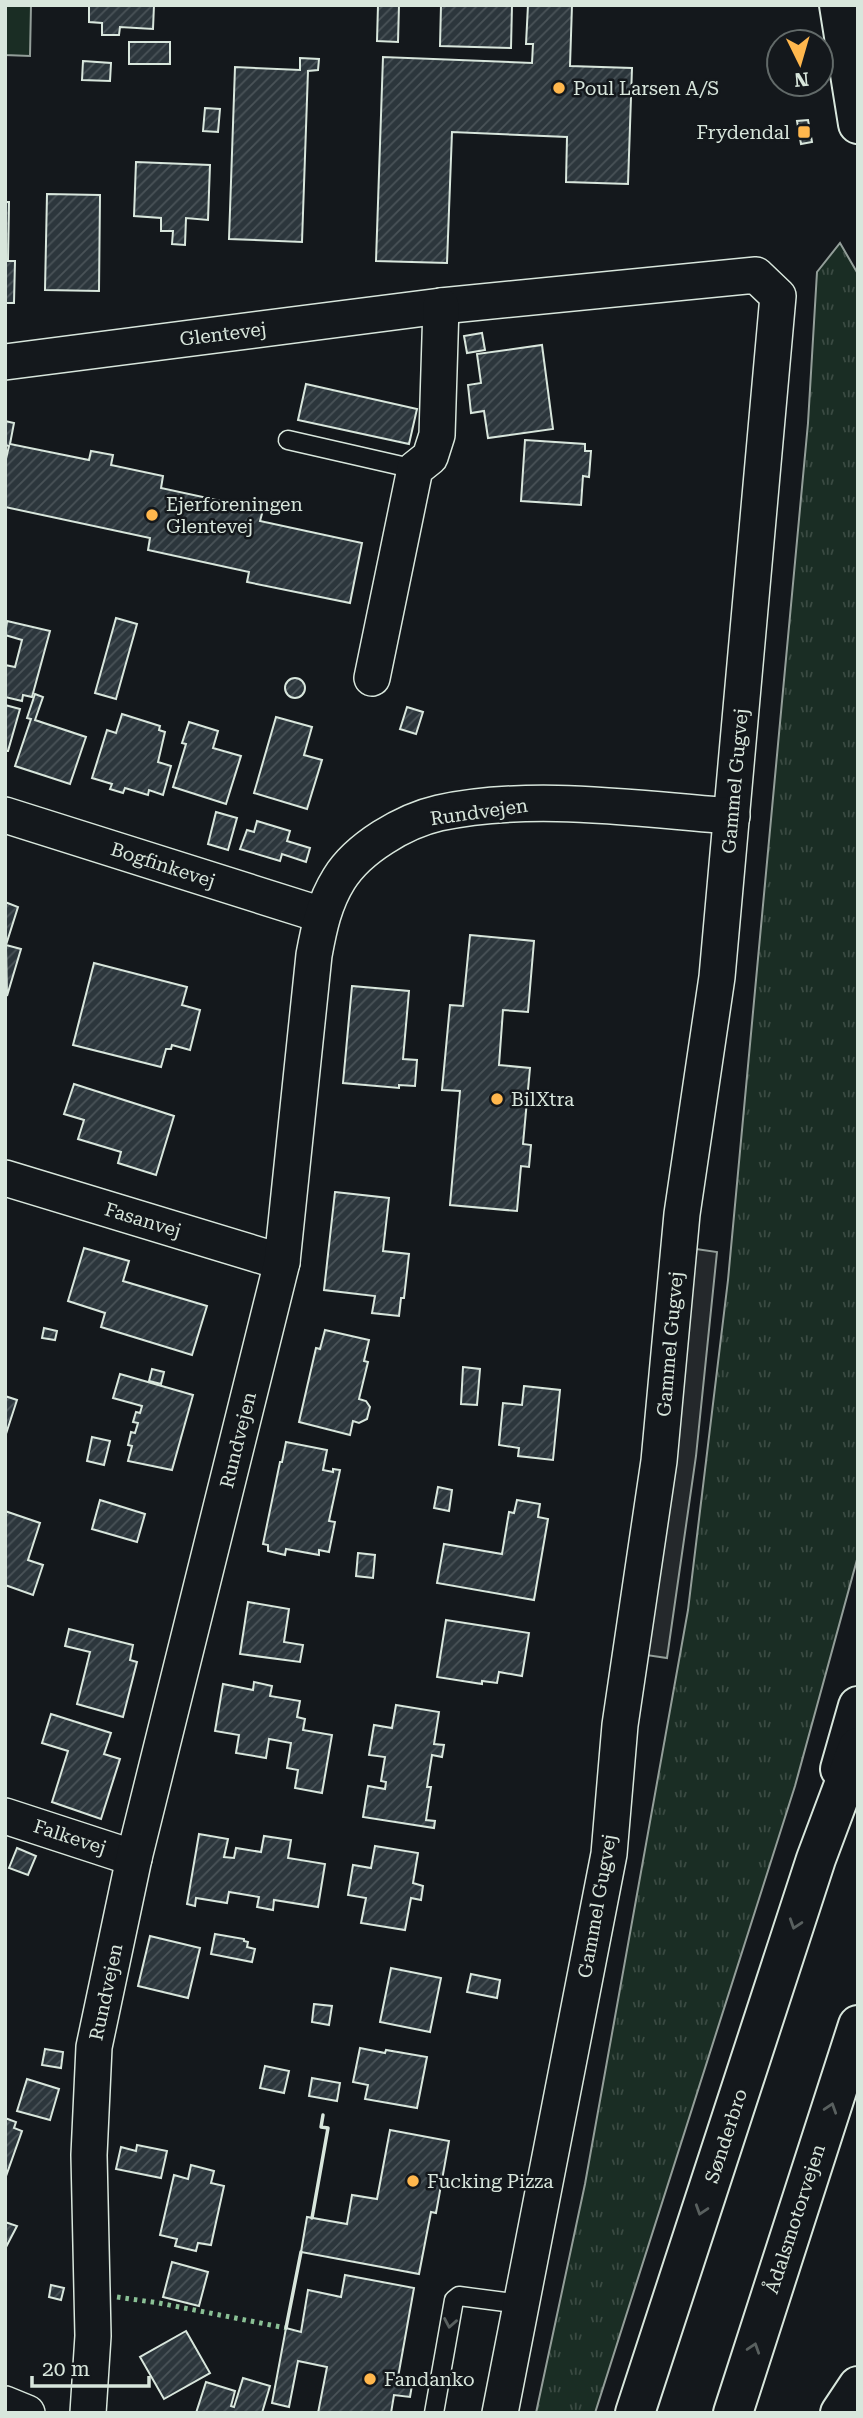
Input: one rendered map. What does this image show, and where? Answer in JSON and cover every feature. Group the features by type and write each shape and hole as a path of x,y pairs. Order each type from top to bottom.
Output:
{"main road":[{"path":"839,5 858,124"},
{"name":"Sønderbro","path":"816,1859 858,1706"},
{"name":"Sønderbro","path":"635,2413 816,1859 858,1747"},
{"name":"Ådalsmotorvejen","path":"733,2413 858,2025"},
{"path":"840,2413 858,2386"}],"street":[{"name":"Glentevej","path":"5,362 441,306 756,275"},
{"name":"Gammel Gugvej","path":"500,2413 609,1854 620,1726 659,1461 682,1214 717,977 778,296 756,275"},
{"path":"372,678 415,469 430,457 437,435 441,306"},
{"name":"Rundvejen","path":"88,2413 93,2336 89,2155 94,2047 134,1858 282,1262 314,955 322,915 339,878 364,852 399,828 438,813 560,802 732,816"},
{"name":"Bogfinkevej","path":"5,815 322,915"},
{"name":"Fasanvej","path":"5,1178 282,1262"},
{"name":"Falkevej","path":"5,1816 134,1858"},
{"path":"5,2404 27,2413"}],"lane":[{"path":"288,440 415,469"},
{"path":"434,2413 454,2300 459,2296 521,2304"}],"green space":[{"path":"5,5 31,5 30,56 5,55"},
{"path":"840,243 858,274 858,1556 795,1786 595,2413 536,2413 585,2184 688,1610 728,1280 808,423 817,272"}],"shaded area":[{"path":"696,1249 717,1252 696,1456 667,1658 646,1655"}],"building":[{"path":"89,5 154,5 153,29 120,27 119,35 102,35 102,23 89,22"},
{"path":"378,5 399,5 398,42 377,41"},
{"path":"441,5 512,5 511,48 440,46"},
{"path":"528,5 572,5 570,66 632,68 628,184 566,182 567,137 452,132 447,263 376,261 383,57 532,63 533,44 526,44"},
{"path":"129,42 170,42 170,64 129,64"},
{"path":"300,58 319,59 318,70 308,71 302,242 229,239 235,67 300,70"},
{"path":"83,61 111,63 110,81 82,80"},
{"path":"205,108 220,109 218,132 203,131"},
{"path":"808,120 812,142 801,144 797,121"},
{"path":"136,162 210,165 208,220 186,218 185,245 172,244 173,231 161,231 161,218 134,216"},
{"path":"47,194 100,195 99,291 45,290"},
{"path":"5,202 9,202 8,261 15,261 14,303 5,303"},
{"path":"482,333 485,350 467,353 464,336"},
{"path":"542,345 553,429 488,438 484,411 471,413 468,385 481,383 477,354"},
{"path":"306,384 417,409 409,444 298,420"},
{"name":"Ejerforeningen Glentevej","path":"5,421 14,423 10,444 89,460 91,451 113,455 111,465 163,476 161,488 263,510 260,521 362,543 350,603 247,582 249,572 148,550 150,538 5,507 5,463 9,446 5,445"},
{"path":"525,440 585,444 585,451 591,451 589,477 583,476 581,505 521,501"},
{"path":"116,618 137,624 116,699 95,693"},
{"path":"7,621 50,631 32,697 23,695 22,701 5,697 5,665 15,667 22,640 5,635"},
{"path":"295,678 302,681 305,688 302,695 295,698 288,695 285,688 288,681"},
{"path":"35,694 43,697 35,720 86,737 70,784 15,766 31,719 27,718"},
{"path":"5,705 20,709 8,751 5,751"},
{"path":"407,707 423,712 416,734 400,729"},
{"path":"122,714 160,726 159,730 165,732 158,762 171,766 163,795 149,790 148,795 125,788 123,793 110,789 112,784 92,778 107,730 116,733"},
{"path":"276,717 312,727 304,755 322,760 307,809 254,793"},
{"path":"189,722 218,731 213,748 241,756 226,804 173,787 186,744 182,743"},
{"path":"216,812 237,818 228,850 208,844"},
{"path":"257,821 290,831 287,841 310,848 306,862 282,854 280,861 240,849 247,830 254,832"},
{"path":"5,902 18,907 6,945 21,949 7,996"},
{"path":"470,935 534,941 528,1012 503,1010 499,1065 530,1068 523,1144 531,1145 529,1167 521,1166 517,1211 450,1205 460,1091 442,1090 450,1005 463,1006"},
{"path":"94,963 187,987 182,1005 200,1010 190,1050 172,1045 171,1049 166,1049 161,1067 73,1045"},
{"path":"352,986 409,991 403,1059 417,1060 415,1086 399,1085 399,1088 343,1083"},
{"path":"74,1084 174,1116 156,1175 118,1163 121,1152 78,1139 84,1120 64,1114"},
{"path":"335,1192 389,1198 383,1251 409,1254 399,1316 372,1313 375,1296 324,1290"},
{"path":"84,1248 129,1261 123,1281 207,1306 192,1355 101,1327 105,1313 68,1301"},
{"path":"44,1328 57,1331 55,1340 42,1338"},
{"path":"325,1330 369,1340 364,1361 368,1362 359,1399 366,1401 370,1407 367,1419 359,1423 353,1421 350,1435 299,1422 316,1348 320,1349"},
{"path":"463,1367 480,1369 477,1405 461,1404"},
{"path":"152,1369 164,1372 161,1384 149,1381"},
{"path":"120,1374 193,1395 172,1470 128,1461 132,1446 128,1445 131,1432 135,1433 138,1423 133,1422 136,1412 140,1413 142,1406 113,1398"},
{"path":"524,1386 560,1390 553,1460 518,1456 519,1448 499,1445 503,1403 522,1405"},
{"path":"5,1396 17,1400 5,1437"},
{"path":"92,1437 110,1441 104,1465 87,1461"},
{"path":"286,1442 327,1450 323,1470 340,1470 329,1521 335,1522 329,1552 319,1550 319,1555 286,1549 285,1555 268,1551 268,1545 263,1544"},
{"path":"438,1487 452,1490 449,1511 434,1508"},
{"path":"100,1500 145,1514 137,1542 92,1529"},
{"path":"517,1500 540,1504 538,1517 548,1519 534,1600 437,1583 444,1544 502,1554 509,1512 514,1513"},
{"path":"5,1511 40,1523 28,1560 43,1565 33,1595 5,1585"},
{"path":"358,1553 375,1555 373,1578 356,1576"},
{"path":"248,1602 289,1609 284,1642 303,1645 300,1662 240,1654"},
{"path":"446,1620 529,1633 522,1676 499,1672 497,1683 482,1681 482,1684 437,1677"},
{"path":"69,1629 133,1645 130,1660 137,1662 123,1717 77,1704 90,1652 65,1646"},
{"path":"254,1682 272,1686 270,1696 300,1701 297,1717 305,1719 303,1730 332,1735 322,1793 295,1788 298,1770 287,1768 291,1743 269,1739 266,1758 236,1753 239,1735 215,1731 223,1684 253,1690"},
{"path":"396,1705 439,1712 434,1744 444,1745 442,1757 432,1755 427,1787 431,1787 426,1820 435,1821 434,1828 363,1817 368,1786 385,1789 386,1782 381,1781 385,1757 369,1755 374,1725 392,1728"},
{"path":"51,1714 111,1733 104,1754 120,1759 101,1819 52,1802 68,1751 42,1743"},
{"path":"199,1834 228,1839 224,1857 234,1858 236,1848 261,1852 264,1836 291,1840 288,1858 325,1864 318,1907 274,1900 273,1910 257,1907 259,1897 229,1892 227,1903 196,1898 195,1906 187,1904"},
{"path":"375,1846 418,1853 413,1883 423,1886 421,1900 411,1898 405,1930 361,1923 366,1898 348,1895 353,1865 371,1868"},
{"path":"17,1848 36,1856 28,1875 9,1868"},
{"path":"215,1934 248,1942 247,1947 255,1949 252,1962 211,1954"},
{"path":"150,1936 200,1948 188,1998 138,1986"},
{"path":"391,1968 441,1978 430,2032 380,2022"},
{"path":"471,1974 500,1980 497,1998 467,1992"},
{"path":"314,2004 332,2006 329,2025 312,2022"},
{"path":"360,2048 427,2057 417,2108 365,2099 368,2085 353,2082"},
{"path":"45,2049 63,2052 61,2068 42,2065"},
{"path":"265,2066 289,2071 284,2093 260,2088"},
{"path":"312,2078 340,2083 337,2101 309,2096"},
{"path":"27,2079 59,2089 50,2120 17,2111"},
{"path":"5,2118 16,2122 14,2128 22,2131 5,2179"},
{"path":"390,2130 449,2141 436,2213 431,2212 419,2274 301,2252 307,2217 347,2224 352,2195 377,2199"},
{"path":"137,2145 167,2151 161,2178 116,2169 121,2147 136,2151"},
{"path":"191,2165 214,2171 211,2183 224,2186 211,2245 198,2243 196,2251 175,2246 177,2239 160,2235 174,2175 188,2179"},
{"path":"5,2222 17,2226 5,2249"},
{"path":"172,2262 208,2272 199,2306 163,2297"},
{"path":"345,2275 414,2288 397,2383 412,2385 410,2397 394,2395 391,2413 318,2413 327,2367 298,2361 289,2407 272,2403 286,2328 301,2332 308,2290 341,2297"},
{"path":"51,2285 64,2288 61,2300 49,2297"},
{"path":"186,2331 210,2373 164,2399 140,2357"},
{"path":"243,2378 270,2386 262,2413 196,2413 206,2382 235,2391 231,2406 234,2407"}],"hedge":[{"path":"117,2297 286,2328"}],"wall":[{"path":"312,2218 328,2128 321,2127 323,2115"},
{"path":"286,2328 301,2252"}],"place":[{"name":"Poul Larsen A/S","path":"559,88"},
{"name":"Frydendal","path":"804,132"},
{"name":"Ejerforeningen Glentevej","path":"152,515"},
{"name":"BilXtra","path":"497,1099"},
{"name":"Fucking Pizza","path":"413,2181"},
{"name":"Fandanko","path":"370,2379"}]}
